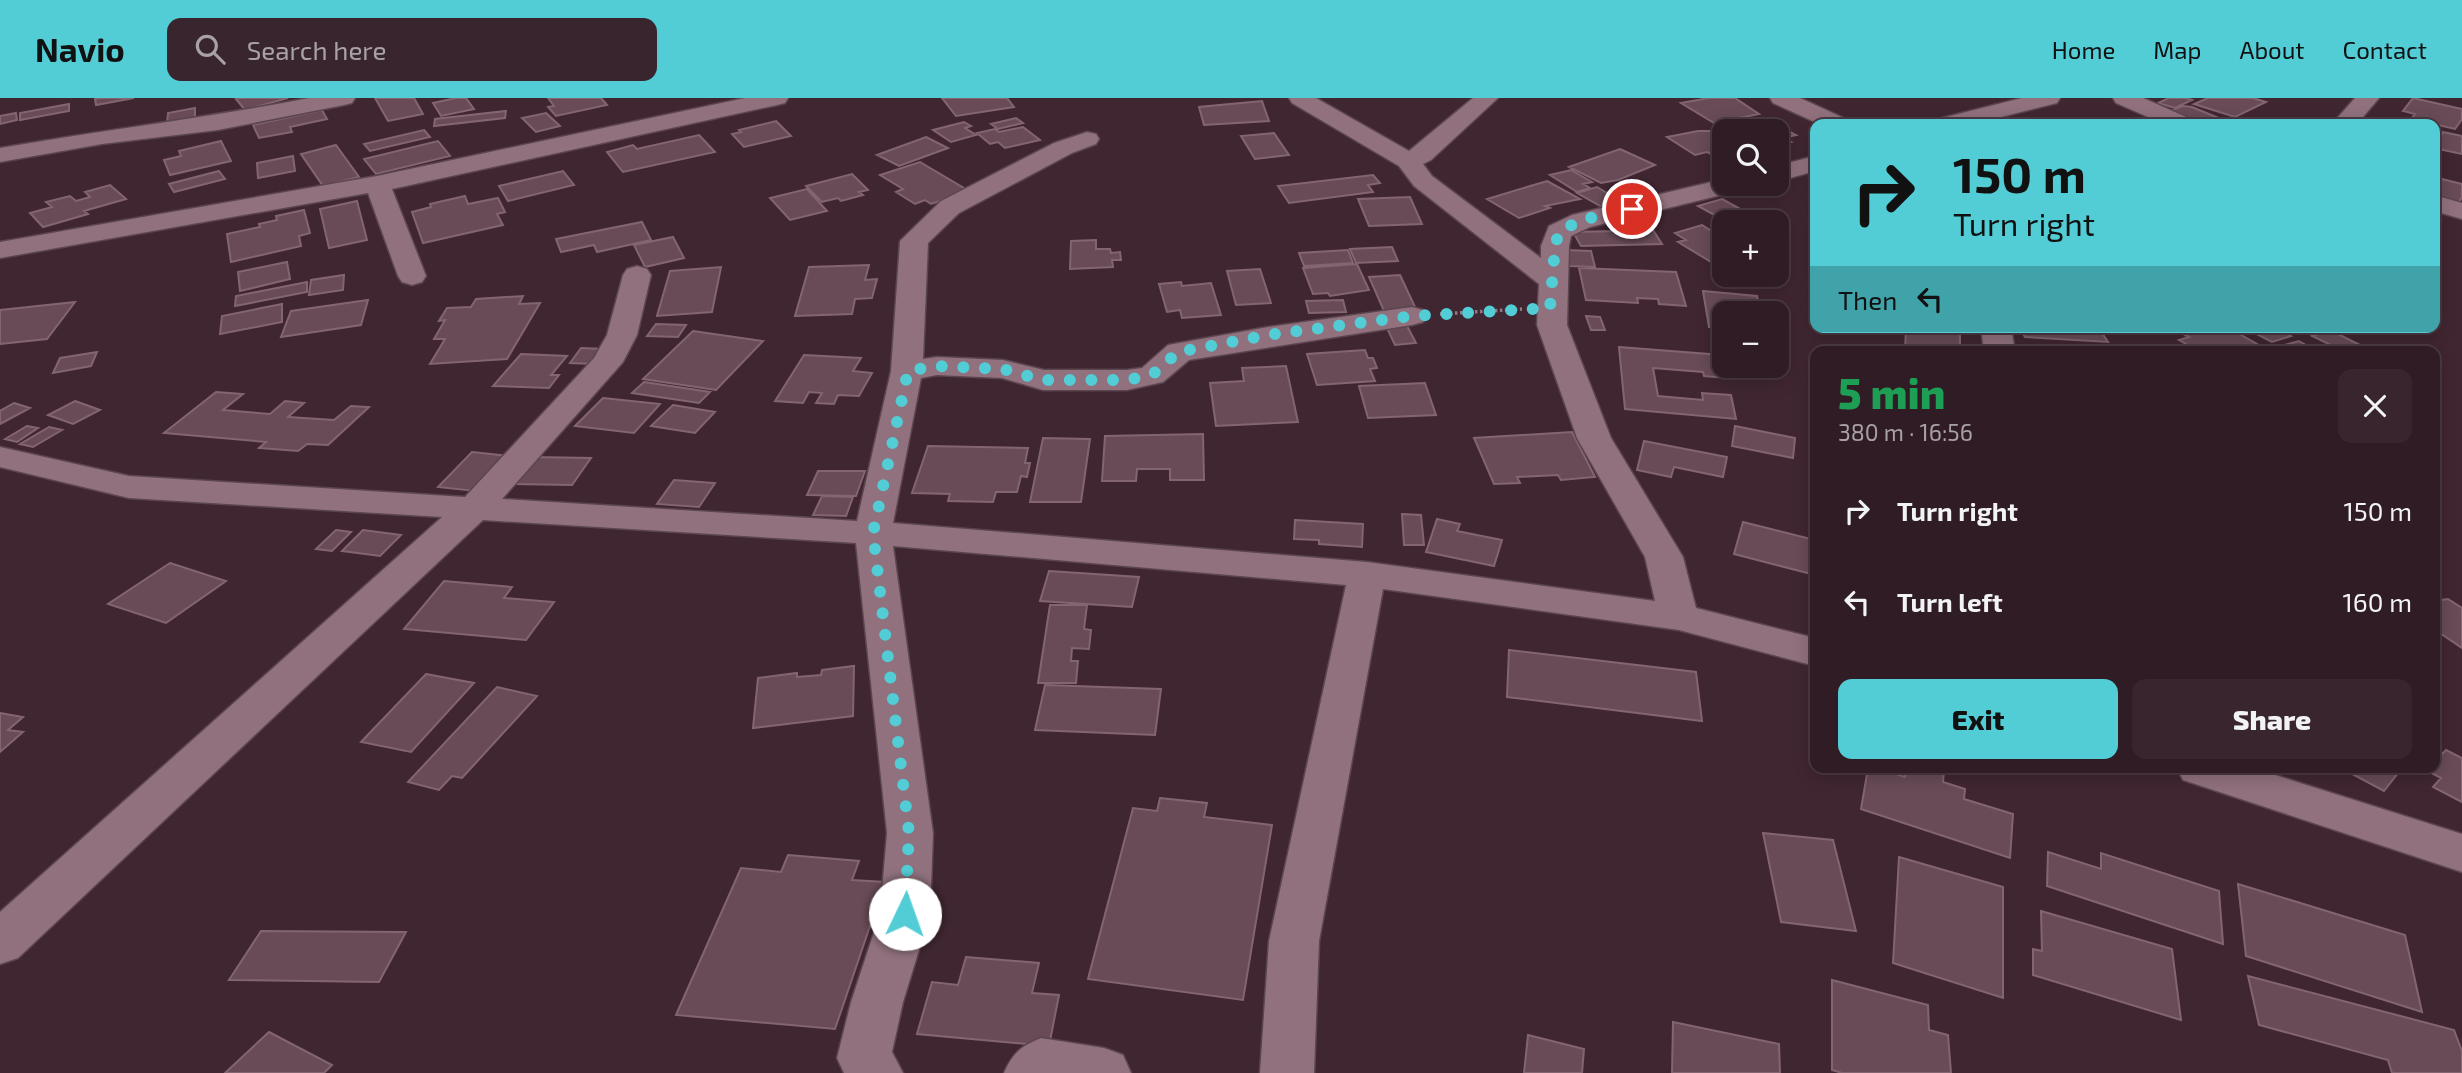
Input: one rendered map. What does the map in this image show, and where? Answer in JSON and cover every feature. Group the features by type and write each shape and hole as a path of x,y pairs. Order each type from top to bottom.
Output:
{"street":[{"path":"0,155 102,137 218,123 344,98"},
{"path":"668,98 687,116"},
{"path":"0,250 377,184 777,98"},
{"path":"1300,98 1409,161 1423,181 1552,294"},
{"path":"1409,161 1422,155 1488,98"},
{"path":"1781,98 1827,119"},
{"path":"1966,119 2049,98"},
{"path":"2124,98 2172,119"},
{"path":"2349,119 2368,98"},
{"path":"876,1073 864,1058 877,1002 905,914 909,833 873,533 908,371 914,241 950,207 1063,148 1087,139"},
{"path":"1789,170 1810,164"},
{"path":"377,184 412,276"},
{"path":"1679,617 1664,557 1594,438 1564,363 1552,325 1552,294 1559,232 1581,220 1712,190"},
{"path":"2440,205 2462,211"},
{"path":"0,943 472,510 523,457 607,362 622,335 637,275"},
{"path":"908,371 937,366 1003,369 1042,380 1127,380 1152,375 1178,352 1268,335 1412,316"},
{"path":"0,457 129,487 873,533 1367,574 1679,617 1810,651"},
{"path":"1287,1073 1294,941 1367,574"},
{"path":"2214,773 2462,853"},
{"path":"1031,1073 1041,1063 1104,1073"}],"path":[{"path":"1412,316 1552,294"}],"building":[{"path":"134,98 96,105 95,99"},
{"path":"288,98 245,110 236,99"},
{"path":"375,98 414,98 423,114 388,121"},
{"path":"466,98 474,109 441,116 433,103"},
{"path":"548,98 601,98 607,105 556,116 548,107 554,106"},
{"path":"942,98 1007,98 1014,107 956,116"},
{"path":"1709,98 1735,98 1759,114 1734,119 1712,119 1712,122 1681,103"},
{"path":"2169,98 2192,100 2175,108 2158,103"},
{"path":"2208,98 2253,98 2266,102 2235,117 2194,104"},
{"path":"2413,98 2462,109 2462,119 2455,129 2440,126 2440,119 2411,119 2415,114 2403,111"},
{"path":"1262,101 1269,121 1204,125 1199,107"},
{"path":"69,104 69,111 20,120 20,113"},
{"path":"2183,106 2192,107 2221,119 2192,119 2169,111"},
{"path":"195,108 195,118 167,123 168,113"},
{"path":"322,110 327,119 290,127 292,132 259,138 253,125"},
{"path":"506,111 505,118 434,126 435,119"},
{"path":"16,113 17,120 0,124 0,116"},
{"path":"546,113 560,126 536,132 522,118"},
{"path":"1016,118 1023,123 998,129 991,124"},
{"path":"776,121 791,136 744,147 732,134 741,132 739,130"},
{"path":"964,122 971,126 965,128 976,135 951,142 933,130"},
{"path":"1023,127 1040,140 1005,148 998,142 990,144 977,133 995,129 999,132"},
{"path":"424,130 430,137 370,151 364,144"},
{"path":"1711,131 1712,154 1707,152 1695,155 1667,137"},
{"path":"2443,132 2462,136 2462,154 2440,149"},
{"path":"1274,133 1289,155 1255,159 1241,136"},
{"path":"699,135 715,152 623,172 607,152 633,145 637,149"},
{"path":"926,137 948,148 899,166 877,155"},
{"path":"221,141 231,161 170,175 164,160 181,156 179,151"},
{"path":"438,141 450,156 376,174 364,159"},
{"path":"336,145 359,177 323,186 301,154"},
{"path":"1620,149 1655,165 1618,180 1601,183 1569,167"},
{"path":"293,156 295,171 258,178 257,163"},
{"path":"920,162 969,191 931,204 925,200 915,204 896,192 903,189 880,175"},
{"path":"1571,170 1592,182 1583,184 1590,188 1577,192 1550,175"},
{"path":"219,171 225,179 174,192 169,184"},
{"path":"563,171 574,185 508,201 499,186"},
{"path":"852,174 868,190 859,192 863,195 841,201 838,198 822,202 806,186"},
{"path":"1373,175 1380,183 1368,185 1373,192 1289,203 1278,186"},
{"path":"2440,178 2462,184 2462,197 2458,204 2440,200"},
{"path":"1547,181 1580,199 1545,206 1550,208 1519,218 1487,199"},
{"path":"110,185 126,199 43,227 30,213 52,207 46,202 70,196 76,201 90,197 85,192"},
{"path":"1597,187 1607,193 1612,191 1627,200 1602,207 1577,193"},
{"path":"807,189 827,211 790,220 770,198"},
{"path":"465,196 468,204 498,198 505,212 497,214 503,225 423,243 412,212 431,207 430,204"},
{"path":"1410,197 1422,224 1369,226 1358,199"},
{"path":"1722,199 1742,210 1712,210 1712,214 1698,206"},
{"path":"357,201 367,240 329,248 320,209"},
{"path":"304,210 310,233 299,236 301,246 231,262 227,234 260,227 259,224 277,220 276,216"},
{"path":"642,222 651,240 597,252 594,245 561,252 556,239"},
{"path":"1702,225 1712,231 1712,263 1678,242 1686,240 1675,233"},
{"path":"1617,227 1653,230 1662,244 1581,246 1573,232 1619,231"},
{"path":"673,237 684,258 645,267 634,245"},
{"path":"1096,240 1096,249 1110,249 1111,253 1120,252 1121,260 1112,260 1113,267 1070,269 1071,241"},
{"path":"1392,247 1398,261 1356,263 1350,249"},
{"path":"1348,250 1353,263 1304,266 1299,253"},
{"path":"1566,250 1591,251 1595,267 1569,266"},
{"path":"287,262 290,279 240,291 238,272"},
{"path":"1357,264 1369,290 1330,296 1328,293 1313,294 1303,268"},
{"path":"869,265 865,280 877,279 872,298 855,299 852,314 795,316 809,267"},
{"path":"721,267 712,312 657,316 670,271"},
{"path":"1579,268 1676,272 1686,306 1659,304 1658,299 1637,298 1638,303 1586,300"},
{"path":"1260,269 1271,303 1236,305 1227,271"},
{"path":"344,275 343,290 309,295 311,280"},
{"path":"1400,275 1416,309 1384,311 1369,277"},
{"path":"307,282 307,292 235,306 236,296"},
{"path":"1181,282 1182,286 1211,283 1221,315 1182,318 1180,310 1167,312 1159,284"},
{"path":"1703,291 1757,296 1758,301 1712,301 1712,327 1709,327"},
{"path":"523,296 519,304 540,303 507,359 430,364 445,339 434,339 445,320 439,321 447,308 471,307 476,299"},
{"path":"368,300 361,325 281,337 291,311"},
{"path":"1343,300 1346,312 1309,313 1306,301"},
{"path":"75,302 47,339 0,344 0,310"},
{"path":"282,304 282,322 220,334 222,316"},
{"path":"1586,316 1600,317 1605,330 1591,330"},
{"path":"656,324 686,325 678,337 647,336"},
{"path":"1406,324 1416,343 1395,345 1386,326"},
{"path":"693,331 763,341 716,390 643,379"},
{"path":"1906,333 1960,333 1960,346 1905,346"},
{"path":"2023,333 2102,333 2108,342 2025,337"},
{"path":"2182,333 2238,333 2260,346 2190,346 2179,340 2189,337"},
{"path":"2255,333 2285,333 2291,336 2272,342"},
{"path":"2336,333 2362,346 2333,346 2312,336"},
{"path":"2299,341 2308,346 2281,346"},
{"path":"1619,347 1712,354 1712,377 1704,376 1703,372 1653,368 1658,396 1703,400 1702,393 1731,395 1736,419 1625,409"},
{"path":"581,348 604,349 593,364 570,363"},
{"path":"1365,350 1368,358 1373,358 1377,368 1370,369 1375,381 1317,385 1307,354"},
{"path":"97,352 91,366 53,373 60,358"},
{"path":"521,354 567,356 551,375 559,375 549,388 493,386"},
{"path":"804,355 861,358 853,371 872,373 859,396 838,395 834,404 816,403 822,393 809,392 803,403 775,401"},
{"path":"1286,366 1298,422 1216,426 1210,383 1244,381 1242,368"},
{"path":"644,382 710,392 699,403 632,393"},
{"path":"1425,383 1436,415 1368,418 1359,386"},
{"path":"216,392 243,394 223,410 270,414 285,401 304,403 288,417 334,420 351,406 369,407 328,445 307,444 298,451 259,448 266,442 164,433"},
{"path":"603,398 660,404 634,433 575,426"},
{"path":"75,401 100,410 73,424 48,415"},
{"path":"14,403 30,408 0,424 0,411"},
{"path":"673,405 715,412 695,433 651,426"},
{"path":"27,426 38,428 17,442 5,439"},
{"path":"1735,426 1795,438 1793,458 1732,446"},
{"path":"49,427 62,430 33,447 20,444"},
{"path":"1572,432 1595,477 1561,480 1558,475 1517,477 1520,483 1494,484 1474,438"},
{"path":"1203,434 1204,480 1170,480 1170,469 1137,469 1136,481 1102,481 1105,436"},
{"path":"1043,438 1090,439 1081,502 1030,502"},
{"path":"1644,441 1727,457 1723,477 1674,467 1671,477 1637,470"},
{"path":"928,446 1028,448 1025,463 1030,463 1027,477 1021,476 1017,492 996,492 993,502 948,501 950,494 912,493"},
{"path":"472,452 509,456 476,491 438,487"},
{"path":"532,457 591,458 572,485 513,484"},
{"path":"818,471 865,471 856,496 807,495"},
{"path":"674,480 715,483 699,507 657,504"},
{"path":"822,496 853,497 846,516 813,515"},
{"path":"1402,514 1421,515 1424,545 1404,545"},
{"path":"1437,519 1460,524 1457,531 1502,540 1494,566 1426,552"},
{"path":"1295,520 1363,524 1362,547 1294,539"},
{"path":"1743,522 1810,539 1810,574 1734,554"},
{"path":"336,530 351,532 332,551 316,549"},
{"path":"363,530 401,535 380,556 342,551"},
{"path":"170,563 226,581 166,623 108,604"},
{"path":"1049,571 1139,577 1132,607 1040,601"},
{"path":"444,581 512,587 504,598 554,602 526,640 404,629"},
{"path":"2440,599 2448,599 2462,608 2462,648 2440,633"},
{"path":"1050,605 1087,605 1084,629 1091,630 1089,649 1072,648 1071,661 1078,661 1076,683 1038,683"},
{"path":"1509,650 1696,672 1702,721 1507,697"},
{"path":"854,666 853,716 753,728 758,678 797,673 797,677 821,675 822,670"},
{"path":"426,674 474,683 411,752 361,742"},
{"path":"1045,685 1161,689 1155,735 1035,730"},
{"path":"497,687 537,696 462,778 452,776 439,790 408,782"},
{"path":"0,713 23,717 8,730 23,732 0,752"},
{"path":"2446,750 2462,758 2462,802 2433,787 2441,778 2432,773 2440,773 2440,756"},
{"path":"1867,773 1893,773 1905,777 1906,773 1944,773 1943,782 1965,789 1964,799 2013,814 2010,858 1861,809"},
{"path":"2350,773 2398,773 2384,791"},
{"path":"1160,798 1207,803 1204,817 1272,825 1243,1000 1088,979 1133,808 1157,811"},
{"path":"1763,833 1833,840 1856,931 1781,922"},
{"path":"2048,852 2101,869 2101,853 2219,891 2223,944 2047,886"},
{"path":"788,855 859,861 852,880 885,882 835,1029 676,1015 741,868 781,872"},
{"path":"1899,857 2003,887 2003,998 1893,963"},
{"path":"2238,884 2405,935 2422,1012 2246,956"},
{"path":"2041,911 2172,949 2181,1020 2033,975 2033,949 2042,951"},
{"path":"261,931 406,932 379,982 229,980"},
{"path":"966,957 1039,963 1032,993 1059,995 1049,1046 917,1034 932,982 958,985"},
{"path":"2248,976 2454,1030 2462,1051 2462,1073 2392,1073 2388,1060 2259,1025"},
{"path":"1832,980 1928,1005 1929,1030 1948,1035 1951,1073 1842,1073 1832,1070"},
{"path":"1673,1022 1779,1044 1780,1073 1672,1073"},
{"path":"269,1032 332,1065 324,1073 225,1073"},
{"path":"1528,1035 1584,1049 1582,1073 1524,1073"}],"route":[{"path":"905,914 909,833 873,533 908,371 937,366 1003,369 1042,380 1127,380 1152,375 1178,352 1268,335 1412,316 1550,308 1555,246 1559,232 1581,220 1632,209"}]}
